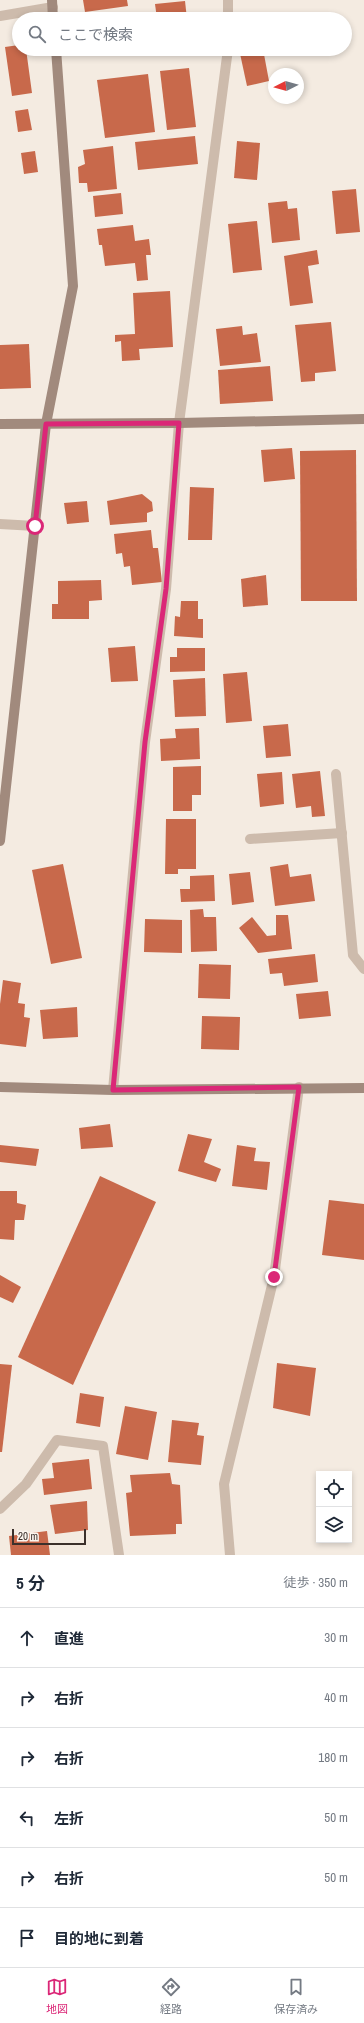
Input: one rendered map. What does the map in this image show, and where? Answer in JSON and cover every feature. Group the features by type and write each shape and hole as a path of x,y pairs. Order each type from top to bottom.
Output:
{"street":[{"path":"228,0 228,12"},
{"path":"17,12 52,4"},
{"path":"0,16 12,13"},
{"path":"0,841 46,424 72,286 56,56"},
{"path":"113,1090 145,742 166,589 179,423 227,56"},
{"path":"0,424 179,423 364,419"},
{"path":"0,524 35,526"},
{"path":"336,774 354,955 364,969"},
{"path":"250,839 342,834"},
{"path":"0,1087 113,1090 299,1087 364,1088"},
{"path":"230,1555 224,1484 274,1277 299,1087"},
{"path":"0,1509 26,1484 57,1440 103,1446 119,1555"}],"building":[{"path":"83,0 127,0 128,6 85,12"},
{"path":"185,1 186,12 156,12 155,4"},
{"path":"12,46 12,56 27,56 32,93 12,96 5,47"},
{"path":"241,56 264,56 268,81 247,86"},
{"path":"189,68 196,127 167,130 160,71"},
{"path":"148,74 155,132 105,138 97,80"},
{"path":"28,109 32,130 18,132 15,111"},
{"path":"195,136 198,164 138,170 135,142"},
{"path":"237,141 260,143 257,180 234,178"},
{"path":"113,146 117,189 88,192 87,183 79,183 78,167 85,164 83,150"},
{"path":"35,151 38,172 24,174 21,153"},
{"path":"356,189 360,232 336,234 332,191"},
{"path":"121,193 123,214 95,217 93,196"},
{"path":"287,201 288,209 297,208 300,240 272,243 268,203"},
{"path":"257,221 262,270 233,273 228,224"},
{"path":"133,225 135,241 149,239 151,255 146,255 148,280 137,281 135,263 105,266 102,245 99,245 97,229"},
{"path":"317,250 319,264 308,266 313,303 290,306 284,256"},
{"path":"170,291 173,347 139,349 140,360 122,361 121,341 115,342 115,335 135,334 133,293"},
{"path":"331,322 336,371 315,373 315,381 301,382 295,325"},
{"path":"242,326 243,335 257,333 261,362 220,366 216,329"},
{"path":"29,344 31,388 0,389 0,345"},
{"path":"270,366 273,401 220,404 218,370"},
{"path":"292,448 295,479 264,482 261,450"},
{"path":"356,450 357,601 301,601 300,451"},
{"path":"190,487 214,488 212,540 188,540"},
{"path":"142,494 152,502 153,511 147,513 147,522 110,525 107,501"},
{"path":"87,501 89,522 67,524 64,503"},
{"path":"151,530 153,548 158,548 162,582 132,585 130,566 124,567 122,553 116,554 114,534"},
{"path":"266,575 268,605 243,607 241,579"},
{"path":"101,580 102,600 89,601 89,619 52,619 52,604 58,604 58,581"},
{"path":"181,601 198,601 198,619 203,619 203,638 174,636 175,616 180,617"},
{"path":"135,646 138,681 111,682 108,648"},
{"path":"177,648 205,648 205,671 170,672 170,657 177,657"},
{"path":"247,672 252,721 226,723 223,674"},
{"path":"205,678 206,716 175,717 173,680"},
{"path":"288,724 291,756 266,758 263,726"},
{"path":"199,728 200,759 161,761 160,739 176,738 175,729"},
{"path":"201,766 201,795 192,795 192,811 173,811 173,767"},
{"path":"320,771 325,816 312,817 311,806 296,808 292,774"},
{"path":"282,772 284,804 260,807 257,774"},
{"path":"166,819 196,819 196,869 178,869 178,874 165,874"},
{"path":"63,864 82,958 51,964 32,870"},
{"path":"288,864 290,877 311,874 315,901 275,906 270,867"},
{"path":"250,872 254,902 232,905 229,874"},
{"path":"214,875 215,901 181,902 180,889 190,889 190,876"},
{"path":"203,909 204,917 216,917 217,951 191,952 190,910"},
{"path":"276,915 288,915 292,949 258,953 239,928 252,917 267,936 276,935"},
{"path":"145,919 182,920 182,953 144,952"},
{"path":"315,954 318,982 284,986 282,973 270,974 268,959"},
{"path":"199,964 231,965 230,999 198,998"},
{"path":"3,980 21,983 18,1003 25,1004 24,1017 30,1018 26,1047 0,1044 0,1004"},
{"path":"328,991 331,1016 299,1019 296,994"},
{"path":"77,1007 78,1037 43,1039 40,1010"},
{"path":"202,1016 240,1017 239,1050 201,1049"},
{"path":"110,1124 113,1147 81,1149 79,1128"},
{"path":"188,1134 212,1139 204,1162 221,1169 216,1182 178,1171"},
{"path":"0,1145 39,1149 36,1166 0,1162"},
{"path":"237,1145 256,1148 254,1161 270,1162 267,1190 232,1186"},
{"path":"100,1176 156,1202 73,1385 18,1357"},
{"path":"0,1191 17,1191 17,1203 26,1205 24,1220 15,1220 14,1240 0,1239"},
{"path":"329,1200 364,1204 364,1260 322,1255"},
{"path":"0,1275 21,1287 13,1303 0,1297"},
{"path":"277,1363 316,1368 310,1416 273,1408"},
{"path":"0,1364 12,1365 2,1452 0,1452"},
{"path":"80,1393 104,1397 100,1427 76,1423"},
{"path":"125,1406 157,1412 148,1460 116,1454"},
{"path":"172,1420 199,1423 197,1435 204,1436 201,1465 168,1462"},
{"path":"89,1459 92,1489 44,1495 42,1479 54,1478 52,1463"},
{"path":"170,1473 172,1484 180,1485 182,1524 176,1524 176,1534 130,1536 126,1493 132,1492 130,1475"},
{"path":"87,1501 88,1530 55,1534 50,1505"},
{"path":"47,1531 50,1555 11,1555 9,1536"}],"route":[{"path":"35,526 46,424 179,423 166,589 145,742 113,1090 299,1087 274,1277"}]}
